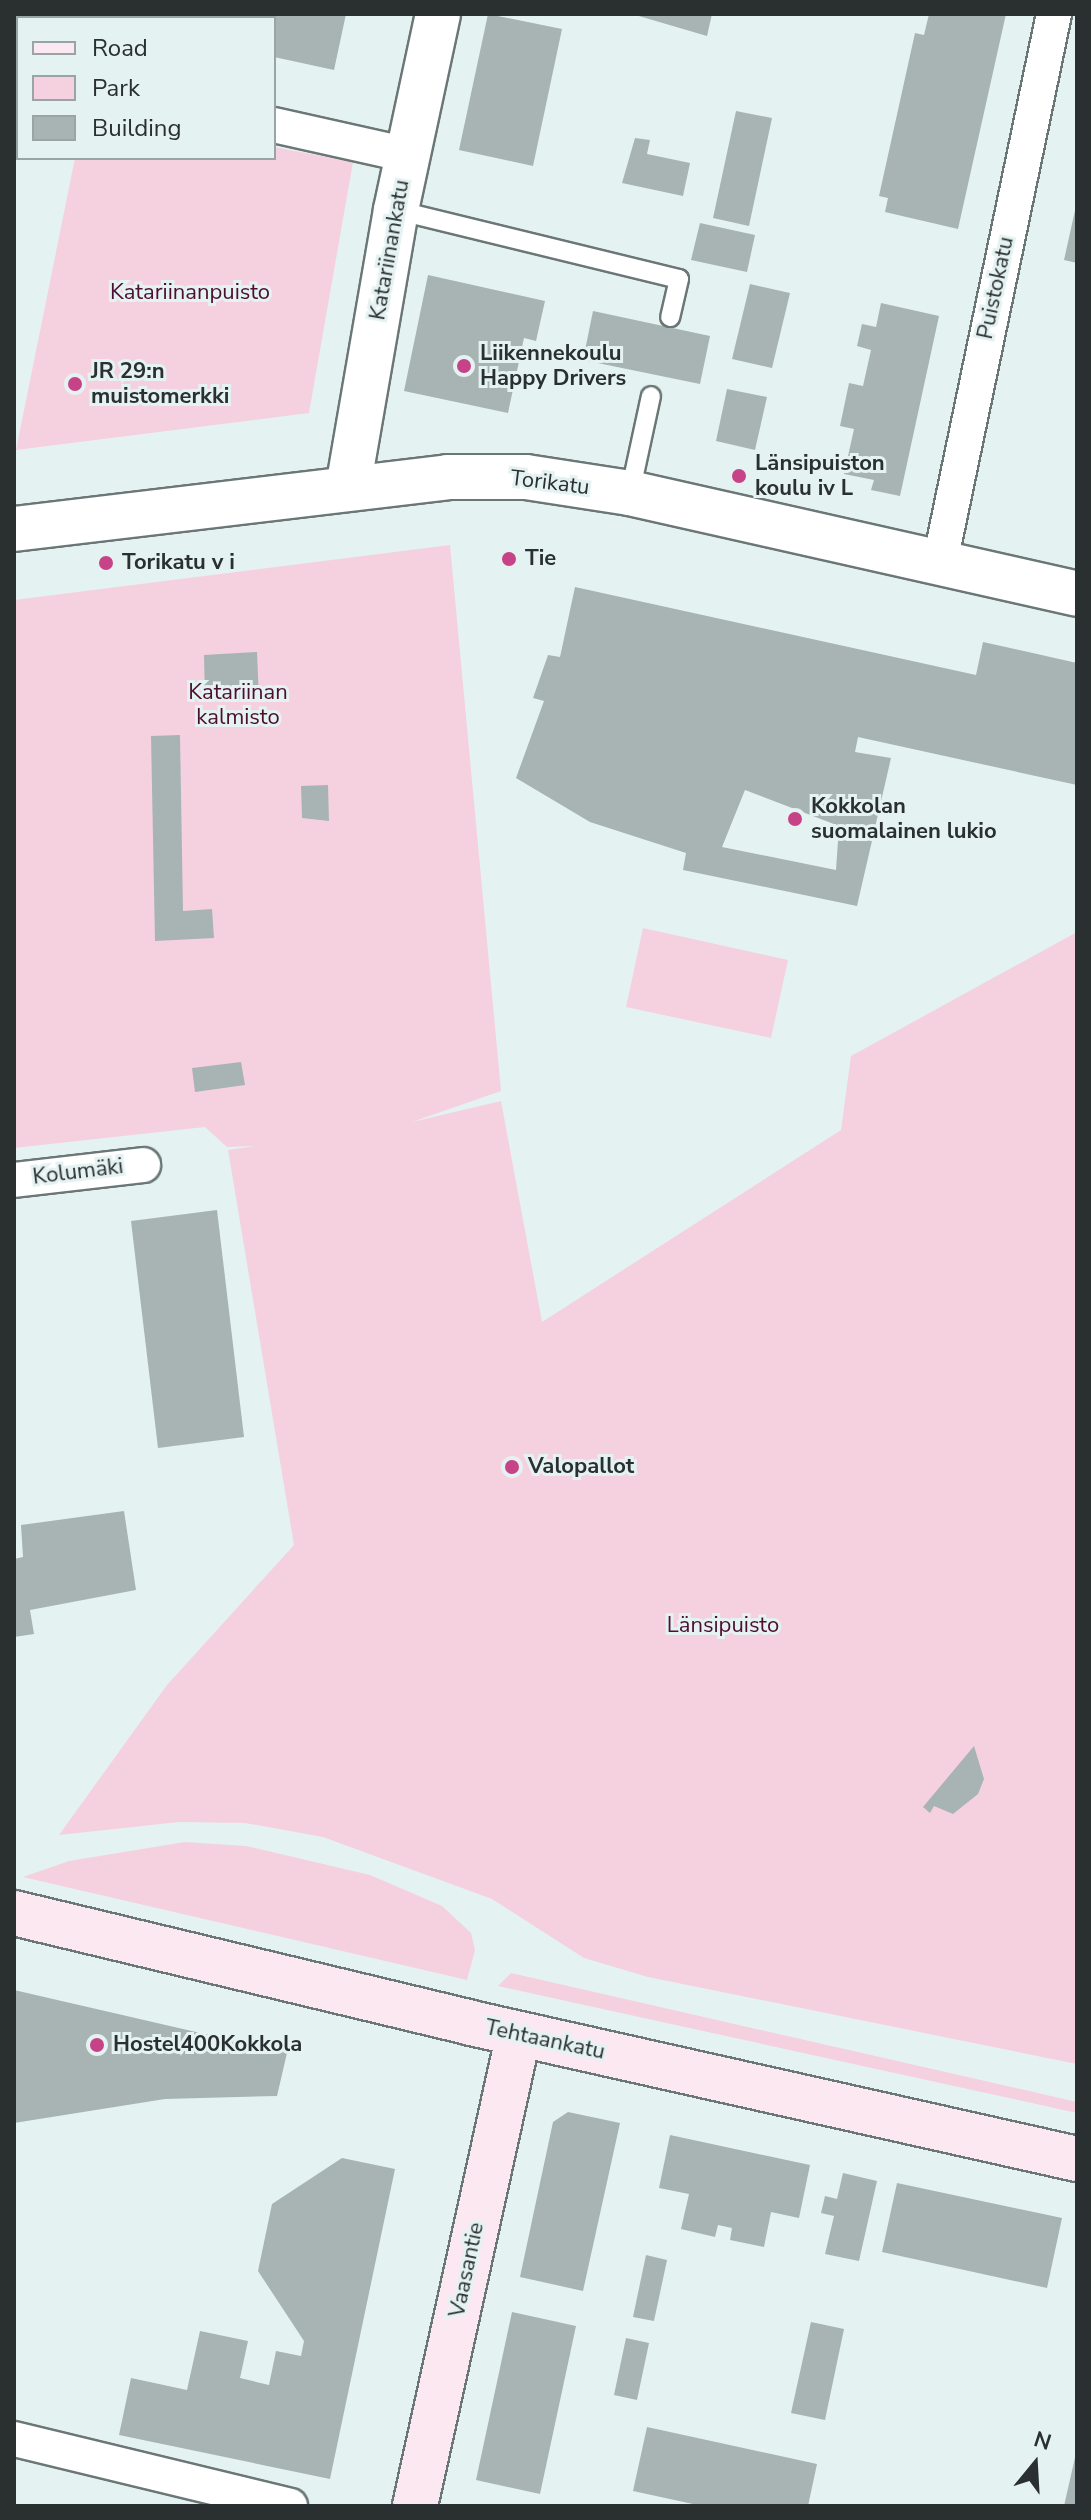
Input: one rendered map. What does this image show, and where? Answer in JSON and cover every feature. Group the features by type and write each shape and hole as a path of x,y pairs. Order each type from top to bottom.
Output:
{"main road":[{"name":"Tehtaankatu","path":"14,1913 519,2034 1077,2159"},
{"name":"Vaasantie","path":"415,2506 519,2034"}],"street":[{"name":"Katariinankatu","path":"348,488 396,210 438,14"},
{"name":"Puistokatu","path":"940,562 1054,14"},
{"path":"276,125 408,155"},
{"name":"Torikatu","path":"14,529 447,477 526,477 630,493 1077,594"},
{"name":"Kolumäki","path":"14,1180 143,1165"},
{"path":"14,2439 290,2506"}],"lane":[{"path":"396,210 679,279 670,317"},
{"path":"630,493 651,396"}],"green space":[{"name":"Katariinanpuisto","path":"276,147 353,162 309,413 16,450 75,160 276,160"},
{"name":"Länsipuisto","path":"450,545 501,1091 412,1122 501,1101 542,1322 841,1130 851,1056 1077,932 1077,2064 648,1977 584,1958 492,1899 323,1837 245,1823 179,1822 59,1835 167,1685 294,1545 228,1150 255,1146 227,1147 205,1127 14,1148 14,600"},
{"path":"643,928 788,960 771,1038 626,1007"},
{"path":"185,1842 246,1846 370,1875 442,1906 471,1933 475,1950 467,1980 23,1877 69,1861"},
{"path":"511,1973 1077,2102 1077,2113 498,1986"}],"building":[{"path":"346,14 334,70 276,57 276,16 196,16"},
{"path":"488,14 562,29 533,166 459,150"},
{"path":"632,14 712,14 707,36"},
{"path":"929,14 1006,14 958,229 885,212 888,198 879,196 915,33 924,35"},
{"path":"736,111 772,118 749,226 713,218"},
{"path":"635,138 650,140 647,154 690,163 683,196 622,183"},
{"path":"1077,206 1077,263 1064,260"},
{"path":"700,223 755,235 747,272 691,260"},
{"name":"Liikennekoulu Happy Drivers","path":"428,275 545,301 536,341 524,338 508,413 404,391"},
{"path":"750,284 790,293 772,368 732,359"},
{"path":"881,303 939,316 900,496 871,490 874,480 844,474 854,429 840,426 849,383 863,386 871,350 857,346 862,324 876,327"},
{"path":"593,311 710,336 700,384 583,360"},
{"path":"727,389 767,397 755,450 716,441"},
{"path":"575,587 976,675 983,642 1077,663 1077,785 858,737 855,752 891,758 857,906 683,870 686,853 590,822 516,778 544,701 533,698 548,655 560,657","holes":["745,790 839,826 836,870 722,847"]},
{"path":"257,652 259,699 205,700 204,655"},
{"path":"180,735 183,911 212,909 214,938 155,941 151,736"},
{"path":"328,785 329,821 302,818 301,786"},
{"path":"241,1062 245,1085 195,1092 192,1068"},
{"path":"217,1210 244,1437 158,1448 131,1221"},
{"path":"124,1511 136,1590 30,1610 34,1634 14,1637 14,1559 23,1557 21,1525"},
{"path":"974,1746 984,1779 978,1794 953,1814 934,1806 930,1813 923,1807"},
{"path":"14,1990 287,2053 277,2096 165,2099 14,2123"},
{"path":"568,2112 620,2123 583,2291 520,2277 553,2122"},
{"path":"670,2135 810,2165 799,2218 771,2212 764,2247 730,2240 732,2228 718,2225 715,2237 681,2229 689,2194 659,2188"},
{"path":"342,2158 395,2169 330,2479 119,2435 131,2378 187,2390 200,2331 248,2341 240,2378 269,2385 276,2351 301,2356 304,2341 258,2271 272,2204"},
{"path":"843,2173 877,2181 859,2261 825,2254 834,2216 821,2213 825,2196 837,2199"},
{"path":"897,2183 1062,2218 1047,2288 882,2252"},
{"path":"646,2255 667,2260 654,2321 633,2317"},
{"path":"512,2312 576,2326 540,2494 476,2480"},
{"path":"811,2322 844,2329 825,2420 791,2413"},
{"path":"626,2338 649,2343 637,2400 614,2395"},
{"path":"647,2427 817,2464 808,2506 702,2506 633,2491"},
{"path":"1076,2453 1077,2506 1064,2506"}],"place":[{"name":"Liikennekoulu Happy Drivers","path":"464,366"},
{"name":"JR 29:n muistomerkki","path":"75,384"},
{"name":"Länsipuiston koulu iv L","path":"739,476"},
{"name":"Tie","path":"509,559"},
{"name":"Torikatu v i","path":"106,563"},
{"name":"Kokkolan suomalainen lukio","path":"795,819"},
{"name":"Valopallot","path":"512,1467"},
{"name":"Hostel400Kokkola","path":"97,2045"}],"park label":[{"name":"Katariinan kalmisto","path":"238,704"}]}
